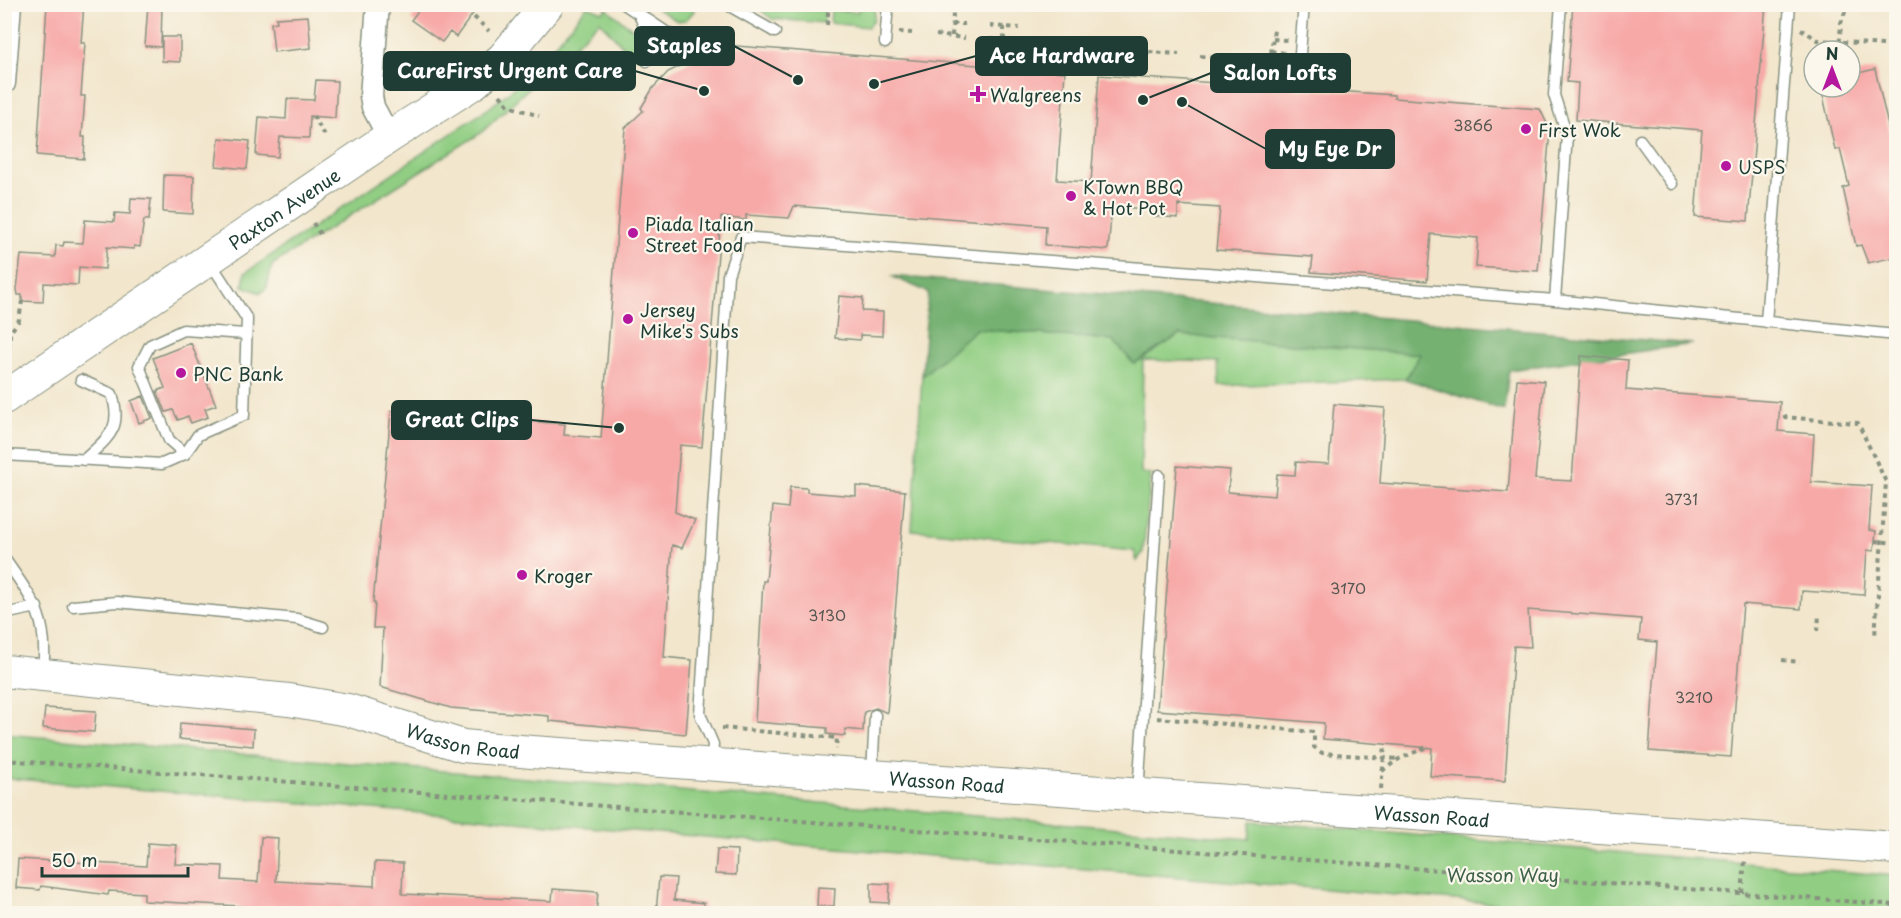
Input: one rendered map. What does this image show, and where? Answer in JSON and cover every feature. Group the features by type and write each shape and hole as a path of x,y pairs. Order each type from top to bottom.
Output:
{"street":[{"path":"4,83 10,4"},
{"path":"378,4 371,96 373,107 389,137"},
{"name":"Paxton Avenue","path":"4,398 389,137 483,76 511,49 548,4"},
{"name":"Wasson Road","path":"4,671 290,699 348,710 463,746 872,778 1896,848"}],"lane":[{"path":"624,4 678,40"},
{"path":"726,4 775,32"},
{"path":"885,43 888,4"},
{"path":"1298,78 1304,4"},
{"path":"1555,300 1567,135 1554,95 1561,4"},
{"path":"1766,322 1790,4"},
{"path":"638,14 648,36 647,61"},
{"path":"1640,140 1672,184"},
{"path":"712,765 713,744 700,714 728,275 741,237 1555,300 1896,335"},
{"path":"4,455 162,464 185,454 198,435 244,415 247,319 209,261"},
{"path":"185,454 169,440 139,366 150,345 183,330 246,334"},
{"path":"81,380 112,394 118,412 113,432 84,460"},
{"path":"1138,796 1159,475"},
{"path":"4,558 37,607 45,630 42,675"},
{"path":"73,606 117,602 297,619 323,627"},
{"path":"4,614 37,607"},
{"path":"872,778 874,715"}],"path":[{"path":"827,25 829,4"},
{"path":"1839,39 1841,23 1848,4"},
{"path":"952,36 953,13"},
{"path":"474,17 489,31"},
{"path":"952,24 965,24"},
{"path":"990,26 1019,28"},
{"path":"1004,27 1004,40"},
{"path":"1788,28 1802,29 1817,39"},
{"path":"1270,62 1274,29"},
{"path":"936,35 965,38"},
{"path":"990,39 1022,42"},
{"path":"1273,39 1287,40"},
{"path":"1862,43 1896,46"},
{"path":"1271,51 1285,52"},
{"path":"1149,52 1179,54"},
{"path":"1200,56 1232,59"},
{"path":"1254,60 1286,63"},
{"path":"597,61 605,70"},
{"path":"500,95 509,106 539,116"},
{"path":"313,116 325,135"},
{"path":"313,224 320,234"},
{"path":"9,356 10,333 19,320 22,301"},
{"path":"1783,417 1858,423 1886,482 1875,636"},
{"path":"1875,541 1896,543"},
{"path":"1818,631 1819,614"},
{"path":"1782,660 1800,662"},
{"path":"1143,718 1314,732 1314,747 1322,753 1399,759"},
{"path":"718,728 837,738 836,753"},
{"path":"1380,792 1385,744"},
{"path":"1382,771 1399,759 1427,747"},
{"path":"4,760 1896,905"},
{"path":"1742,893 1746,838"}],"green space":[{"path":"652,5 693,5 694,11 686,20 677,21"},
{"path":"754,5 825,10 824,23 772,19"},
{"path":"858,5 875,5 874,19 868,27 830,23 831,10 858,12"},
{"path":"587,6 603,12 606,8 639,34 637,53 618,80 607,68 625,49 600,21 481,133 272,265 267,287 261,293 243,286 245,273 489,108 533,72"},
{"path":"891,276 1693,344 1509,370 1504,410 1405,379 1420,354 1179,335 1134,364 1113,340 976,329 922,376 928,292"},
{"path":"976,329 1113,340 1134,364 1179,335 1421,354 1405,379 1219,386 1218,362 1143,360 1141,473 1151,474 1143,552 1137,561 1134,551 912,530 922,376"},
{"name":"Wasson Way","path":"4,734 1249,839 1251,821 1896,876 1896,913 1608,913 5,778"}],"building":[{"path":"47,4 84,4 81,43 85,43 81,96 85,96 82,137 85,137 84,159 37,155"},
{"path":"148,4 162,4 161,47 145,46"},
{"path":"423,4 480,4 456,37 450,32 442,42 411,20"},
{"path":"1573,4 1766,4 1748,221 1695,217 1702,130 1576,120 1578,83 1567,82"},
{"path":"308,16 311,48 274,52 271,23 277,22 276,18"},
{"path":"162,37 180,37 180,62 162,61"},
{"path":"724,45 1065,72 1057,180 1091,182 1099,75 1394,95 1394,98 1540,109 1550,130 1538,271 1476,267 1478,238 1431,234 1427,281 1311,272 1313,257 1216,250 1220,208 1178,205 1178,218 1154,216 1155,209 1112,207 1108,250 1045,245 1046,226 794,206 789,218 746,215 746,220 721,217 702,447 680,445 675,512 695,520 682,548 672,545 664,657 692,660 686,734 549,721 549,716 451,708 380,687 383,628 373,628 375,603 373,603 391,411 565,424 564,435 601,438 625,128 643,111 641,108 653,88 668,72 701,56 705,61"},
{"path":"1875,69 1893,147 1896,147 1896,248 1893,248 1895,257 1868,263 1861,245 1856,246 1843,188 1849,186 1840,149 1835,150 1824,99 1862,99 1862,72"},
{"path":"316,80 337,81 335,118 310,116 309,138 280,137 278,157 256,155 259,117 286,119 287,99 314,100"},
{"path":"219,138 250,141 247,169 216,166"},
{"path":"164,175 194,176 193,214 163,212"},
{"path":"131,198 151,199 149,220 144,220 140,247 134,246 134,249 107,247 105,269 79,267 78,285 44,283 43,302 22,301 22,295 18,295 17,289 21,255 55,257 56,245 63,246 64,242 83,243 85,220 114,222 115,213 130,214"},
{"path":"839,296 863,298 862,311 883,312 882,336 860,335 860,340 835,338"},
{"name":"PNC Bank","path":"191,343 216,405 205,409 208,417 191,423 188,416 178,420 173,410 166,412 157,391 165,388 153,358"},
{"path":"1581,356 1628,360 1626,390 1780,402 1778,431 1814,434 1811,482 1872,486 1869,530 1876,531 1874,551 1867,550 1864,595 1802,591 1801,609 1743,604 1731,757 1649,751 1657,642 1639,640 1641,619 1528,610 1531,647 1514,646 1505,781 1430,776 1432,748 1323,739 1324,723 1157,710 1177,466 1230,470 1228,492 1275,496 1277,474 1295,475 1296,462 1329,464 1334,404 1385,408 1380,483 1508,492 1517,379 1544,381 1535,479 1572,481"},
{"path":"143,396 152,418 139,423 131,401"},
{"path":"856,486 905,491 887,713 876,708 864,712 863,731 845,729 845,736 827,734 827,728 755,722 763,581 766,581 773,506 788,508 790,487 807,488 807,492 856,496"},
{"path":"45,708 96,711 94,732 43,728"},
{"path":"180,723 254,729 253,746 179,739"},
{"path":"261,837 278,838 276,881 374,886 375,862 403,863 402,894 552,901 553,889 598,892 596,914 322,914 267,909 267,912 240,910 240,906 144,901 144,893 109,891 108,895 41,886 40,890 16,888 18,859 146,866 148,843 177,845 175,864 223,866 222,880 258,882"},
{"path":"717,849 737,850 736,875 715,874"},
{"path":"659,877 676,878 674,900 704,903 703,914 656,914"},
{"path":"871,883 890,884 889,903 871,902"},
{"path":"818,887 835,888 834,906 817,906"}],"place":[{"name":"Staples","path":"798,80"},
{"name":"Ace Hardware","path":"874,84"},
{"name":"CareFirst Urgent Care","path":"704,91"},
{"name":"Walgreens","path":"978,94"},
{"name":"Salon Lofts","path":"1143,100"},
{"name":"My Eye Dr","path":"1182,102"},
{"name":"First Wok","path":"1526,129"},
{"name":"USPS","path":"1726,166"},
{"name":"KTown BBQ & Hot Pot","path":"1071,196"},
{"name":"Piada Italian Street Food","path":"633,233"},
{"name":"Jersey Mike's Subs","path":"628,319"},
{"name":"PNC Bank","path":"181,373"},
{"name":"Great Clips","path":"619,428"},
{"name":"Kroger","path":"522,575"}]}
